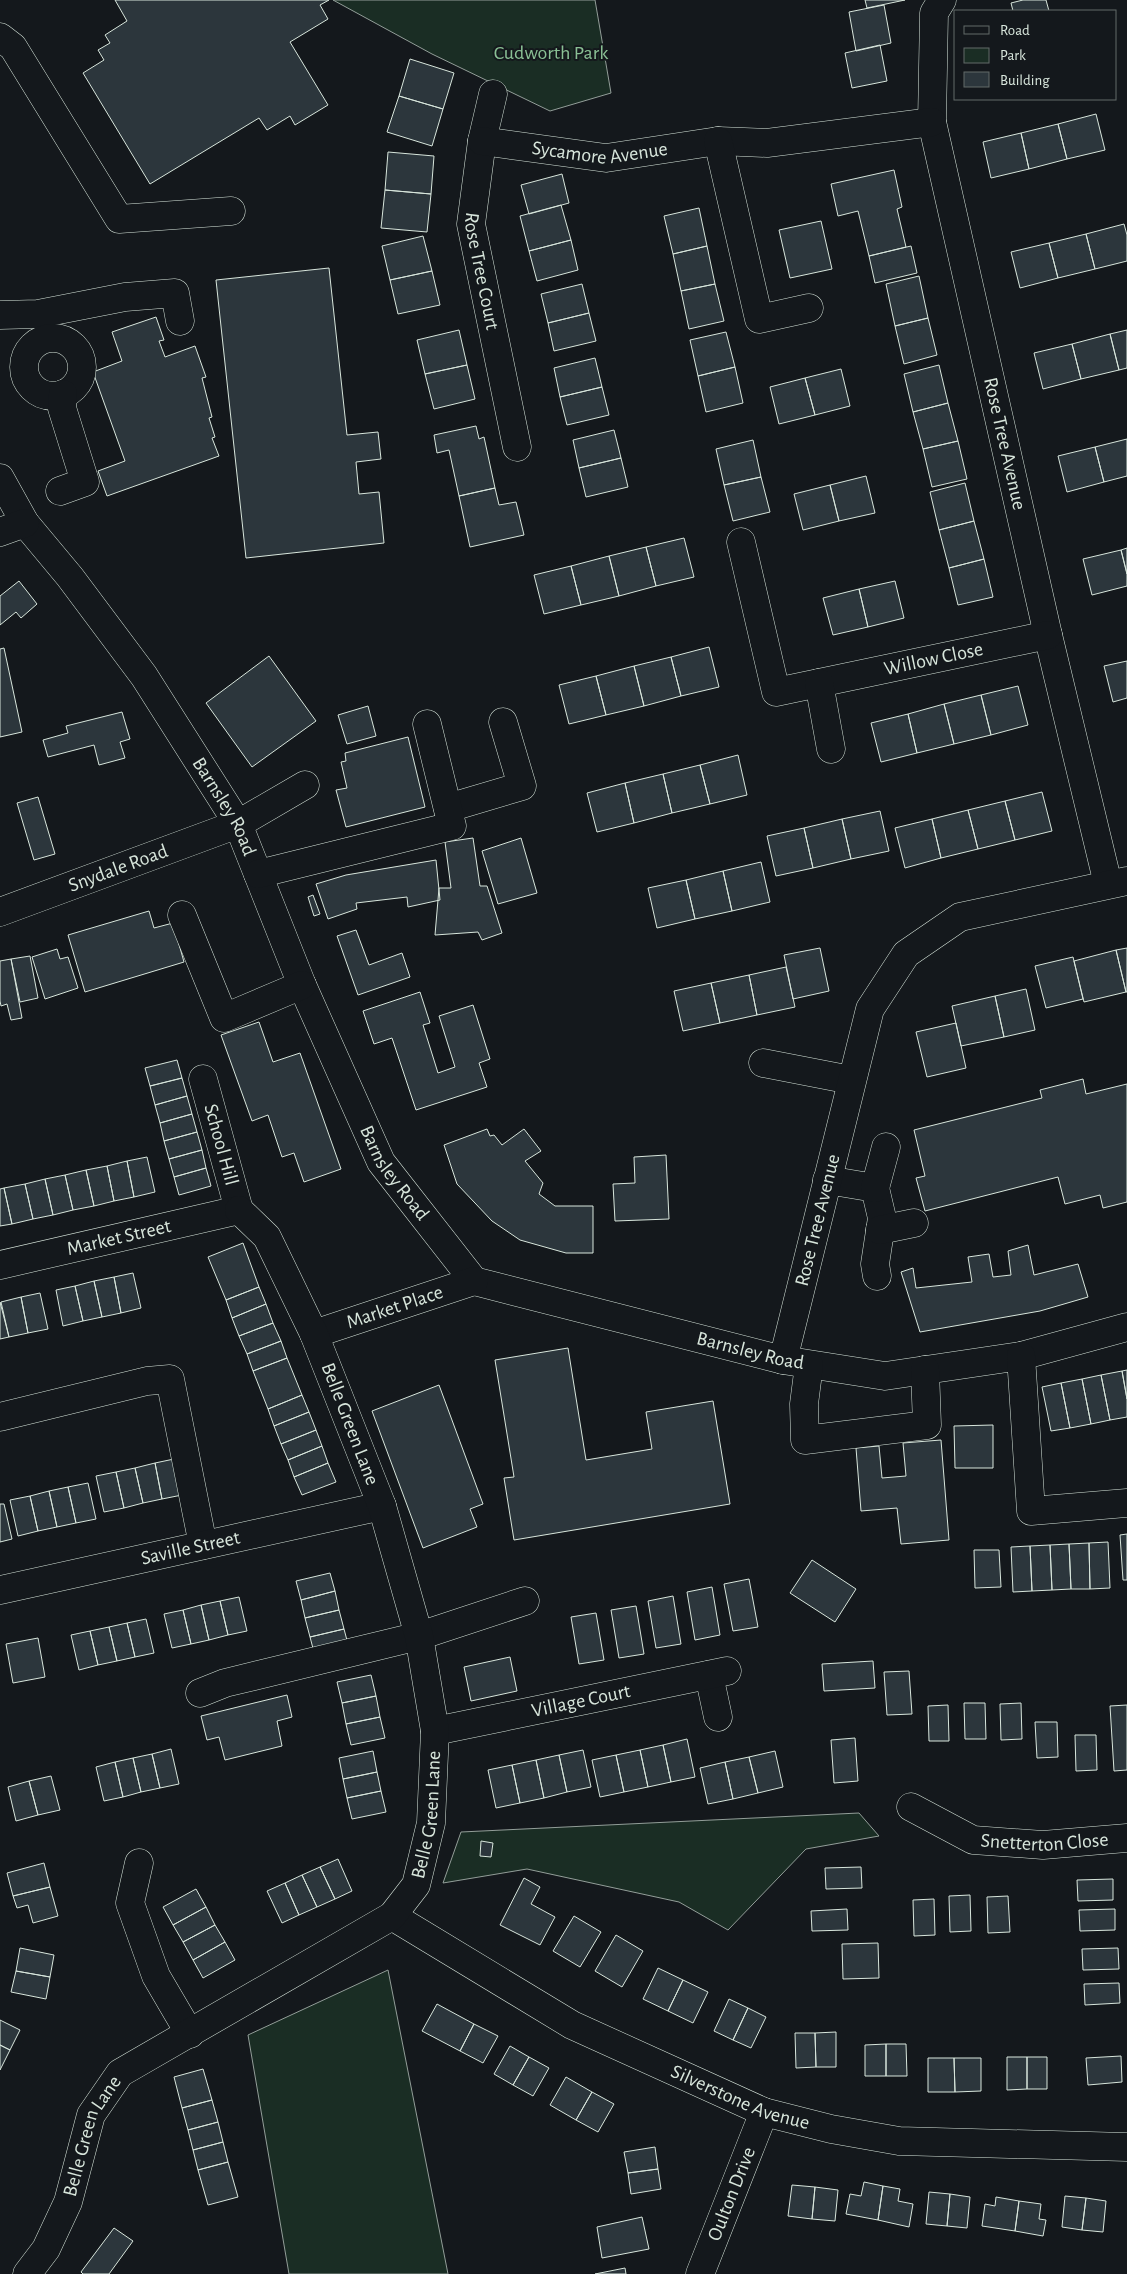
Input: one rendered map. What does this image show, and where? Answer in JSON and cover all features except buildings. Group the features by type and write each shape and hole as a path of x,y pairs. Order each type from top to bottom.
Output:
{"street":[{"name":"Rose Tree Avenue","path":"783,1360 870,1009 906,954 960,918 1118,882 1048,635 932,122 934,13 942,0"},
{"path":"0,37 13,47 120,220 231,211"},
{"name":"Rose Tree Court","path":"493,94 482,141 471,224 517,447"},
{"name":"Sycamore Avenue","path":"482,141 606,158 718,141 767,143 932,122"},
{"path":"718,141 759,319 809,308"},
{"path":"11,315 126,297 176,294 180,321"},
{"path":"11,315 31,337 39,342"},
{"path":"57,339 66,342 79,354 81,373 78,382 72,389 63,394 44,395 29,383 24,365 32,348 39,342 57,339"},
{"path":"60,491 85,482 62,408 63,394"},
{"name":"Barnsley Road","path":"0,478 13,528 70,577 144,676 238,824 302,985 381,1162 474,1281 783,1360 885,1376 1021,1356 1127,1327"},
{"name":"Willow Close","path":"741,542 776,692 1048,635"},
{"path":"819,683 832,749"},
{"path":"448,808 522,786 503,722"},
{"path":"258,874 452,826 427,724"},
{"name":"Snydale Road","path":"0,912 238,824 305,785"},
{"path":"182,915 224,1018 302,985"},
{"path":"763,1063 851,1080"},
{"name":"School Hill","path":"203,1079 239,1210"},
{"path":"877,1276 875,1264 882,1218 875,1188 886,1147"},
{"path":"827,1180 875,1188"},
{"name":"Market Street","path":"0,1265 239,1210"},
{"name":"Belle Green Lane","path":"27,2274 46,2249 68,2202 91,2115 120,2074 392,1916 416,1886 432,1823 435,1731 419,1636 382,1506 314,1334 267,1237 239,1210"},
{"path":"880,1230 914,1222"},
{"name":"Market Place","path":"314,1334 474,1281"},
{"path":"1021,1356 1024,1514 1127,1503"},
{"path":"809,1365 804,1404 805,1440 928,1425 926,1370"},
{"path":"0,1417 148,1381 170,1379 203,1545"},
{"name":"Saville Street","path":"0,1590 382,1506"},
{"path":"200,1693 225,1683 419,1636 525,1602"},
{"name":"Village Court","path":"435,1731 718,1673 718,1717"},
{"name":"Snetterton Close","path":"911,1807 973,1840 1043,1845 1127,1838"},
{"path":"139,1863 130,1903 156,1976 190,2034"},
{"name":"Silverstone Avenue","path":"392,1916 572,2025 764,2112 831,2129 899,2141 1127,2147"},
{"name":"Oulton Drive","path":"700,2274 764,2112"}],"green space":[{"name":"Cudworth Park","path":"333,0 595,0 611,93 550,111 432,54"},
{"path":"859,1813 879,1836 806,1849 728,1930 679,1902 527,1869 443,1883 461,1832"},
{"path":"388,1970 448,2274 289,2274 248,2035"}]}
